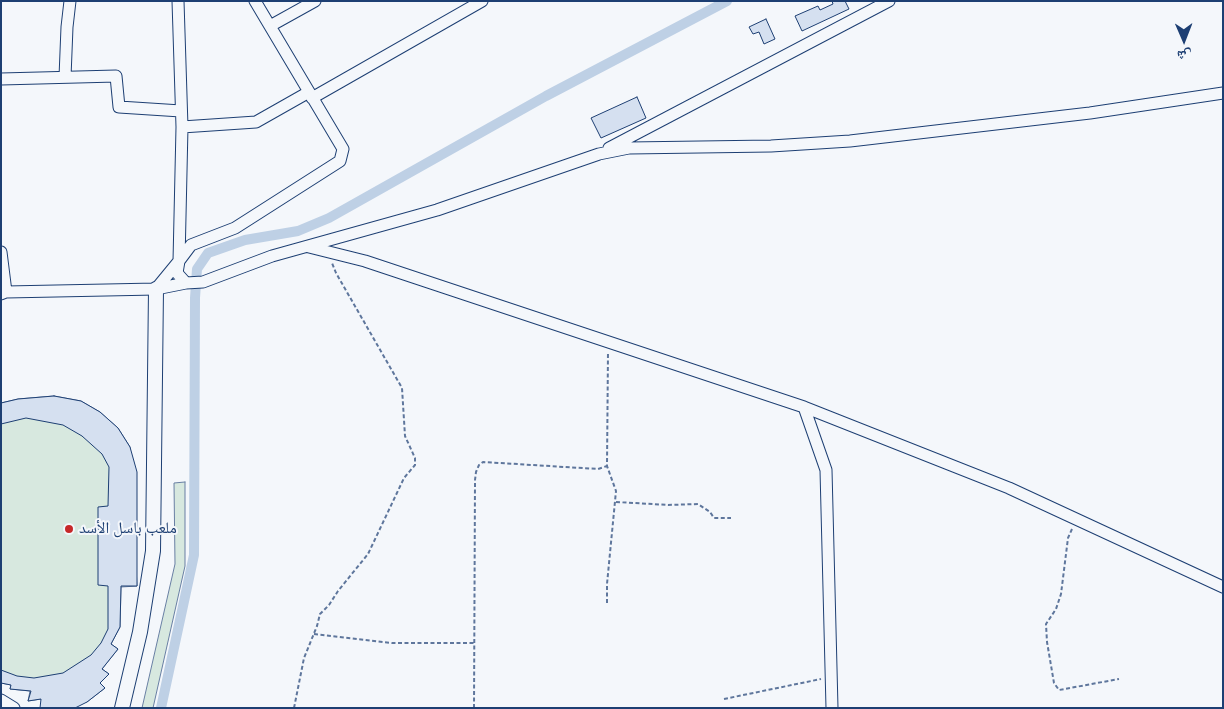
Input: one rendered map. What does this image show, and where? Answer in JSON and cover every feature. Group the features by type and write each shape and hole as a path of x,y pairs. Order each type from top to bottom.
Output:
{"main road":[{"path":"122,708 140,632 153,551 156,289"}],"street":[{"path":"65,77 70,1"},
{"path":"178,1 182,126 179,261 177,273 186,283"},
{"path":"156,289 191,245 236,228 340,161 343,149 256,1"},
{"path":"270,26 315,1"},
{"path":"182,126 256,122 311,95 482,1"},
{"path":"599,154 889,1"},
{"path":"1,79 116,76 119,107 181,111"},
{"path":"1,252 4,293 156,289 186,283 203,282 272,256 437,210 599,154 629,148 771,146 850,141 1090,113 1223,93"},
{"path":"307,246 365,261 804,407 1009,488 1223,587"},
{"path":"804,407 826,470 832,708"},
{"path":"1,700 14,708"}],"path":[{"path":"294,708 304,658 320,614 368,554 404,478 415,465 405,436 402,388 336,273 328,251"},
{"path":"607,603 607,584 616,502 616,491 607,466 608,342"},
{"path":"474,708 475,480 479,465 483,462 598,469 607,466"},
{"path":"616,502 668,506 698,504 710,512 714,518 731,518"},
{"path":"1076,519 1068,538 1061,594 1056,608 1046,624 1046,642 1054,683 1060,690 1119,678"},
{"path":"314,634 392,643 474,643"},
{"path":"724,699 831,676"}],"shaded area":[{"name":"ملعب باسل الأسد","path":"54,396 81,401 100,412 118,428 130,447 137,586 121,587 120,627 111,644 118,649 102,669 109,674 100,683 105,688 87,702 41,699 28,701 30,691 10,689 11,685 1,683 1,403 18,399"},
{"path":"185,482 185,566 153,708 142,708 175,564 174,483"}],"building":[{"path":"832,1 845,1 849,9 802,31 795,16 818,6 820,10 833,4"},
{"path":"766,19 775,39 764,44 759,32 753,34 749,27"},
{"path":"637,97 646,118 601,138 591,118"},
{"path":"54,396 81,401 100,412 118,428 130,447 137,472 137,586 121,586 120,627 111,644 118,649 102,669 109,674 100,683 105,688 87,702 75,708 40,708 41,699 28,701 31,691 10,689 11,685 1,683 1,670 17,676 34,678 63,673 91,655 101,643 108,629 108,586 98,585 98,507 108,506 109,467 102,454 82,436 63,425 26,418 1,424 1,403 18,399"}],"waterway":[{"path":"161,708 194,555 195,298 197,269 208,253 245,240 298,231 329,218 546,96 727,1"}],"place":[{"name":"ملعب باسل الأسد","path":"69,529"}]}
